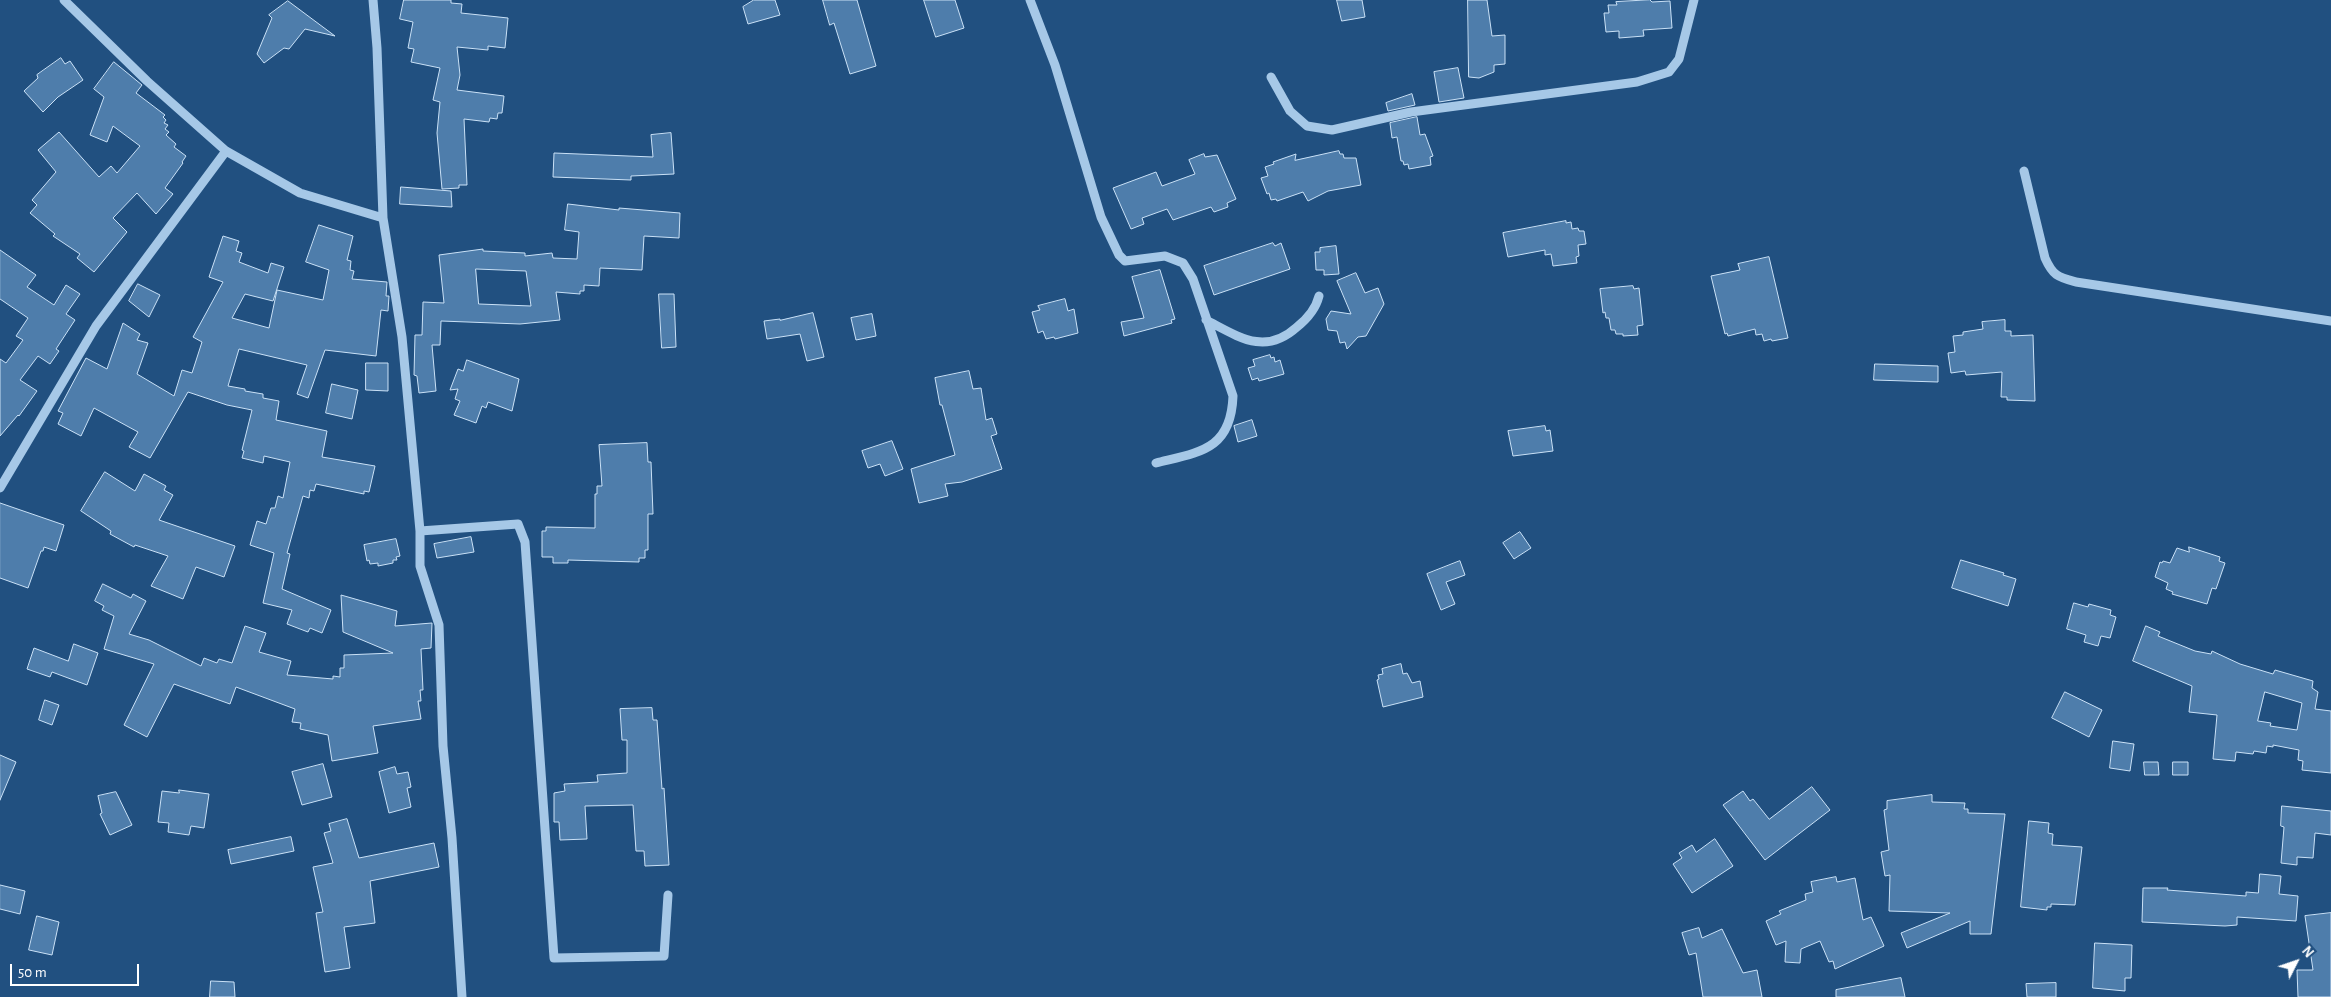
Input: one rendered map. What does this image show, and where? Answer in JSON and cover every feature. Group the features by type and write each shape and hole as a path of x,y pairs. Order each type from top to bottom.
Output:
{"street":[{"path":"64,0 147,81 226,151 300,193 383,218"},
{"path":"373,0 378,48 383,218 402,337 420,531 420,566 438,625 443,746 452,838 462,997"},
{"path":"1030,0 1055,65 1101,217 1119,255 1125,261 1165,256 1184,263 1193,279 1233,396 1233,414 1226,429 1213,445 1198,453 1156,463"},
{"path":"1270,77 1290,111 1307,126 1332,130 1410,112 1637,82 1669,72 1679,59 1694,0"},
{"path":"0,488 96,326 226,151"},
{"path":"2024,171 2045,258 2051,272 2061,278 2076,282 2331,321"},
{"path":"1206,320 1246,340 1264,343 1286,338 1312,311 1319,296"},
{"path":"420,531 518,524 525,542 554,958 664,956 668,895"}],"building":[{"path":"404,0 451,0 451,3 462,4 461,13 508,18 505,48 488,46 488,50 457,47 460,75 457,90 504,96 502,113 498,113 497,119 490,118 489,122 464,119 467,185 459,185 459,188 442,189 437,133 440,102 433,100 440,68 411,62 414,49 408,48 413,22 400,19"},
{"path":"754,0 775,0 780,15 748,24 743,7"},
{"path":"823,0 857,0 876,66 850,74 834,23 830,25"},
{"path":"924,0 955,0 964,28 936,37"},
{"path":"1337,0 1362,0 1365,17 1342,21"},
{"path":"1468,0 1487,0 1492,36 1505,35 1505,64 1494,65 1494,72 1479,78 1469,77"},
{"path":"1650,0 1652,2 1670,1 1672,28 1643,30 1644,36 1619,38 1619,31 1606,32 1604,13 1609,13 1608,5 1617,5 1616,2"},
{"path":"288,1 335,36 305,29 289,49 284,48 264,63 257,54 272,18 269,15"},
{"path":"61,58 65,64 70,61 83,80 58,97 43,112 24,91 38,78 37,75"},
{"path":"114,62 142,85 136,93 165,115 163,117 166,120 164,123 168,125 165,129 169,132 166,135 176,144 174,147 186,156 165,188 173,194 156,214 137,193 113,218 127,232 94,272 77,258 80,254 53,236 55,234 30,213 37,205 32,200 56,172 38,150 59,132 99,177 111,166 117,173 140,146 113,126 107,142 90,135 104,97 94,89"},
{"path":"1458,68 1464,98 1439,102 1434,72"},
{"path":"1412,94 1415,105 1388,111 1386,103"},
{"path":"1417,117 1420,135 1425,134 1433,156 1430,157 1431,165 1409,169 1408,164 1404,165 1403,161 1401,161 1397,137 1392,138 1390,123"},
{"path":"671,133 674,174 631,176 631,180 553,177 554,153 653,157 651,135"},
{"path":"1339,151 1340,154 1343,154 1344,158 1356,158 1361,185 1328,191 1308,201 1303,192 1277,201 1276,199 1271,200 1269,193 1267,194 1261,178 1268,176 1265,167 1274,164 1273,162 1296,154 1295,160"},
{"path":"1204,154 1205,157 1217,155 1236,199 1227,203 1228,207 1214,212 1211,207 1173,220 1167,209 1142,218 1144,224 1131,229 1113,188 1156,172 1162,186 1195,174 1189,160"},
{"path":"401,187 451,191 452,207 400,204"},
{"path":"568,204 619,210 619,208 680,213 679,238 644,236 642,270 600,268 599,286 584,285 584,291 580,291 580,294 556,292 560,320 520,324 441,321 440,345 432,345 436,391 419,393 417,376 414,375 415,335 422,335 423,302 444,303 439,255 483,249 483,251 525,253 525,256 552,253 553,258 577,259 579,232 565,230","holes":["476,269 526,271 531,306 479,304"]},
{"path":"1566,221 1566,223 1571,222 1572,229 1578,228 1579,231 1584,231 1586,244 1578,245 1579,256 1576,257 1577,263 1553,266 1551,254 1545,255 1545,250 1508,257 1503,233"},
{"path":"319,225 353,236 347,260 351,261 350,270 354,271 352,279 387,282 386,296 389,296 388,311 381,310 376,356 325,350 308,398 297,394 307,365 239,349 228,386 263,394 263,398 279,401 276,420 327,431 322,457 375,466 369,492 364,491 364,494 316,484 314,491 310,490 309,498 303,496 287,553 290,554 282,589 331,610 322,633 310,628 308,632 287,624 292,610 263,603 274,553 250,545 257,521 266,524 271,508 275,508 278,496 283,498 290,462 264,456 263,463 242,458 244,451 242,450 252,410 227,405 188,392 150,458 129,447 138,432 94,408 81,436 58,424 63,413 58,411 86,358 107,369 123,323 140,334 137,340 148,343 137,374 174,396 182,370 192,373 202,342 193,337 223,282 209,277 223,236 239,241 236,251 242,253 239,262 268,273 271,263 284,267 273,301 245,294 232,318 269,328 277,290 323,300 329,270 306,262"},
{"path":"1273,243 1275,246 1281,243 1290,269 1214,295 1204,266"},
{"path":"1336,246 1339,274 1324,275 1324,270 1316,270 1315,252 1320,252 1320,248"},
{"path":"0,250 36,275 27,287 54,305 66,285 80,294 66,314 75,320 56,349 59,351 50,364 38,356 20,380 37,391 19,416 0,436 0,359 6,363 23,340 16,336 28,318 0,299"},
{"path":"1769,257 1788,338 1764,341 1762,334 1756,335 1755,329 1728,336 1727,333 1725,334 1711,276 1740,270 1738,264"},
{"path":"1160,270 1175,319 1171,320 1172,323 1124,336 1121,322 1144,318 1132,277"},
{"path":"1356,273 1365,293 1378,288 1384,304 1366,336 1358,337 1347,349 1345,342 1340,343 1337,331 1328,330 1326,319 1331,311 1351,314 1337,281"},
{"path":"138,284 160,295 149,317 129,301"},
{"path":"1633,286 1634,289 1639,288 1643,325 1637,326 1638,335 1623,336 1623,334 1616,334 1615,330 1611,330 1609,318 1606,318 1605,312 1603,313 1600,289"},
{"path":"659,294 674,294 676,347 662,348"},
{"path":"1065,299 1068,311 1074,309 1078,333 1055,339 1054,337 1046,339 1043,331 1038,333 1032,312 1040,310 1038,306"},
{"path":"813,313 824,357 807,361 800,334 767,339 764,321 780,320"},
{"path":"872,314 876,336 856,340 851,318"},
{"path":"2005,320 2005,331 2011,331 2011,336 2033,335 2035,401 2007,400 2007,397 2001,397 2002,372 1966,375 1965,371 1951,373 1948,353 1955,352 1953,336 1963,335 1963,332 1983,329 1982,322"},
{"path":"1270,355 1271,358 1274,357 1275,362 1280,360 1284,374 1259,381 1258,378 1252,380 1248,368 1255,366 1253,360"},
{"path":"467,360 519,379 512,411 488,402 486,408 482,406 476,423 454,415 460,401 455,399 458,389 450,390 458,369 463,371"},
{"path":"366,363 388,363 388,391 366,390"},
{"path":"1875,364 1938,366 1938,382 1874,380"},
{"path":"969,371 973,389 981,388 986,420 992,418 997,434 991,436 1002,469 962,482 945,484 948,496 919,503 911,469 955,455 942,405 940,405 935,378"},
{"path":"332,384 358,390 352,419 326,413"},
{"path":"1252,420 1257,436 1238,442 1234,426"},
{"path":"1545,426 1546,431 1550,430 1553,451 1513,456 1508,431"},
{"path":"892,441 903,469 885,476 880,464 868,468 862,451"},
{"path":"647,443 648,462 651,462 653,514 648,514 648,550 645,550 645,558 639,558 639,562 568,560 568,563 553,563 553,557 542,557 542,531 546,531 546,527 595,528 595,494 597,494 597,486 602,486 599,445"},
{"path":"105,472 135,491 144,474 166,486 164,490 173,495 159,520 235,546 224,577 196,567 183,599 151,586 168,556 135,545 134,547 110,534 111,531 81,511"},
{"path":"0,503 64,525 56,551 44,547 43,551 41,551 28,588 0,578"},
{"path":"1520,532 1531,548 1514,559 1503,543"},
{"path":"471,537 474,552 437,558 434,544"},
{"path":"396,539 400,556 396,557 397,560 393,560 393,563 378,566 378,563 370,564 369,560 367,561 364,545"},
{"path":"2189,547 2220,557 2219,561 2225,563 2216,589 2212,588 2207,604 2172,594 2173,592 2166,589 2168,583 2155,577 2160,562 2170,563 2177,548 2189,552"},
{"path":"1961,560 2004,573 2003,575 2016,579 2008,606 1952,588"},
{"path":"1460,561 1465,575 1446,582 1455,604 1441,610 1427,574"},
{"path":"103,584 131,598 133,594 146,601 129,634 149,640 201,666 204,658 217,663 219,659 232,663 245,626 266,633 259,652 291,661 287,675 333,679 333,676 340,677 340,668 344,668 344,655 393,653 343,632 341,595 397,611 395,626 432,623 431,648 421,649 423,690 420,690 421,701 418,701 421,719 373,726 378,753 332,761 328,735 300,729 301,723 292,722 295,709 236,687 230,704 174,684 147,737 124,725 154,664 104,649 114,616 102,610 104,606 95,601"},
{"path":"2074,603 2088,607 2089,604 2111,610 2110,615 2116,617 2110,638 2101,636 2098,646 2084,642 2086,635 2067,629"},
{"path":"2146,626 2160,632 2158,636 2195,651 2211,654 2212,651 2240,664 2273,674 2275,670 2313,681 2312,688 2318,692 2315,709 2331,711 2331,773 2302,770 2303,761 2298,760 2299,750 2273,745 2273,747 2267,746 2266,753 2254,751 2253,754 2236,752 2235,761 2213,759 2217,715 2189,712 2192,686 2133,661","holes":["2265,692 2302,703 2297,730 2270,726 2271,723 2258,721"]},
{"path":"74,644 98,653 87,685 52,672 50,677 27,669 34,648 68,661"},
{"path":"1401,664 1403,674 1407,673 1412,683 1420,681 1423,697 1383,707 1377,680 1379,679 1378,675 1383,674 1382,669"},
{"path":"2065,692 2102,710 2089,737 2052,718"},
{"path":"45,700 59,705 52,725 39,720"},
{"path":"652,708 653,720 657,720 669,865 645,866 644,851 636,851 633,805 585,806 587,839 560,840 559,822 554,822 554,793 565,791 564,784 598,782 597,775 627,773 627,740 622,740 620,709"},
{"path":"2113,741 2134,744 2130,771 2110,768"},
{"path":"0,755 16,762 0,800"},
{"path":"2144,762 2158,762 2159,775 2145,775"},
{"path":"2173,762 2188,762 2188,775 2173,775"},
{"path":"323,764 332,797 302,805 292,772"},
{"path":"395,767 397,774 408,772 411,787 407,788 411,807 389,813 379,772"},
{"path":"1812,787 1830,810 1765,860 1723,805 1743,791 1750,801 1753,799 1769,819"},
{"path":"179,790 209,794 204,828 191,826 189,835 168,832 169,823 158,822 162,791 179,793"},
{"path":"116,792 132,825 110,835 100,814 102,813 98,796"},
{"path":"1932,795 1932,802 1965,803 1964,809 1968,809 1968,813 2005,814 1991,934 1970,934 1970,921 1907,948 1901,933 1950,913 1889,911 1890,875 1885,876 1881,852 1889,850 1884,810 1887,809 1887,801"},
{"path":"2282,806 2331,811 2331,835 2315,833 2313,858 2297,857 2297,865 2281,863 2284,827 2281,826"},
{"path":"347,819 359,858 434,843 439,867 370,881 375,923 344,927 350,968 325,972 316,913 323,912 313,867 333,863 324,833 331,831 329,824"},
{"path":"2029,821 2049,823 2048,833 2053,834 2052,845 2082,847 2075,905 2051,904 2051,907 2047,907 2047,910 2021,907"},
{"path":"291,837 294,851 231,864 228,850"},
{"path":"1715,839 1733,866 1692,893 1673,864 1682,858 1679,853 1692,845 1696,852"},
{"path":"2260,874 2281,876 2279,894 2298,896 2296,921 2237,917 2237,925 2225,926 2142,922 2143,888 2168,888 2167,890 2246,896 2246,892 2258,893"},
{"path":"1836,877 1837,882 1855,878 1863,920 1871,917 1884,946 1835,969 1833,961 1829,962 1820,941 1801,949 1800,963 1785,962 1786,941 1776,945 1766,921 1781,914 1779,911 1806,900 1805,894 1813,892 1811,882"},
{"path":"0,885 25,891 20,914 0,909"},
{"path":"2331,913 2331,997 2298,997 2297,970 2313,970 2305,916"},
{"path":"37,916 59,922 52,955 29,950"},
{"path":"1699,928 1702,938 1722,929 1743,973 1757,970 1762,997 1703,997 1696,953 1689,955 1682,933"},
{"path":"2095,943 2132,945 2131,978 2125,978 2125,991 2093,988"},
{"path":"1901,978 1905,997 1836,997 1836,990"},
{"path":"211,981 234,982 235,997 210,997"},
{"path":"2056,983 2056,997 2027,997 2026,984"}]}
